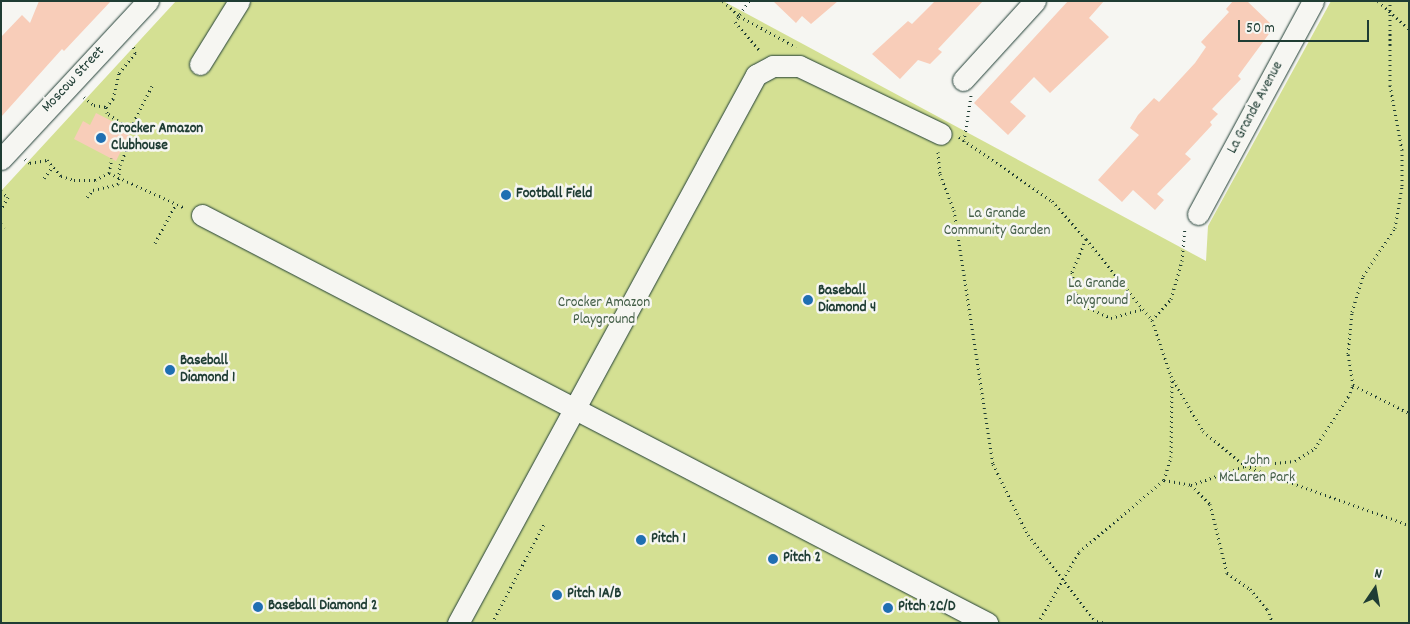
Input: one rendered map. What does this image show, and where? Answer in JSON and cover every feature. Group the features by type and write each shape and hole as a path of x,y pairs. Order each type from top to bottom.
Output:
{"street":[{"name":"Moscow Street","path":"6,154 148,1"},
{"path":"200,64 239,1"},
{"path":"963,80 1035,1"},
{"name":"La Grande Avenue","path":"1198,214 1313,1"},
{"path":"458,623 573,406 756,75 773,66 799,66 940,134"},
{"path":"202,215 573,406 987,623"}],"path":[{"path":"723,1 739,16"},
{"path":"749,1 735,22 759,49"},
{"path":"1378,1 1409,29"},
{"path":"1164,480 1191,485 1244,466 1295,461 1315,448 1352,385 1348,354 1352,312 1363,276 1395,228 1402,186 1402,150 1390,85 1388,11 1390,1"},
{"path":"106,107 112,100 119,73 136,53 135,47"},
{"path":"70,85 94,105 106,107"},
{"path":"131,127 152,86"},
{"path":"106,107 107,112 131,127 134,132 120,165 121,179"},
{"path":"969,118 964,141 1052,201 1086,239 1152,320 1171,376 1203,431 1244,466 1409,525"},
{"path":"940,134 940,174 954,210 993,464 1028,535 1097,622 1106,623"},
{"path":"6,154 30,163 47,160 61,176 74,180 95,180 109,173"},
{"path":"109,173 112,158"},
{"path":"44,178 53,166"},
{"path":"109,173 202,215"},
{"path":"87,197 93,190 110,185 121,179"},
{"path":"110,185 111,190"},
{"path":"1,191 8,197 1,209"},
{"path":"155,243 176,204"},
{"path":"1152,320 1171,299 1182,261 1186,227 1198,214"},
{"path":"1086,239 1072,272 1081,302 1098,316 1111,318 1142,309"},
{"path":"1038,623 1062,578 1079,552 1164,480 1171,457 1174,409 1171,376"},
{"path":"1352,385 1409,413"},
{"path":"1191,485 1210,504 1227,573 1250,588 1273,623"},
{"path":"492,623 545,522"}],"green space":[{"name":"Crocker Amazon Playground","path":"176,1 723,1 1206,261 1208,226 1331,1 1409,1 1409,623 1,623 1,191"}],"building":[{"path":"39,1 111,1 64,51 62,49 1,117 1,37 22,15 30,23"},
{"path":"773,1 838,1 811,24 802,16 796,23"},
{"path":"935,1 983,1 938,49 942,52 930,64 918,60 900,79 872,54 908,21 912,24"},
{"path":"1068,1 1104,1 1089,18 1109,37 1050,93 1034,77 1010,102 1026,116 1008,135 974,103"},
{"path":"1233,1 1247,1 1274,27 1238,76 1241,79 1212,109 1218,114 1210,122 1212,125 1185,154 1191,159 1157,194 1164,200 1155,210 1133,190 1122,202 1098,180 1139,135 1130,128 1138,115 1154,98 1159,102 1195,63 1206,47 1201,42 1229,12 1226,9"},
{"name":"Crocker Amazon Clubhouse","path":"96,113 131,131 116,161 74,139 83,121 90,125"}],"place":[{"name":"Crocker Amazon Clubhouse","path":"101,138"},
{"name":"Football Field","path":"506,195"},
{"name":"Baseball Diamond 4","path":"808,300"},
{"name":"Baseball Diamond 1","path":"170,370"},
{"name":"Pitch 1","path":"641,540"},
{"name":"Pitch 2","path":"773,559"},
{"name":"Pitch 1A/B","path":"557,595"},
{"name":"Baseball Diamond 2","path":"258,607"},
{"name":"Pitch 2C/D","path":"888,608"}],"park label":[{"name":"La Grande Community Garden","path":"997,222"},
{"name":"La Grande Playground","path":"1097,292"},
{"name":"John McLaren Park","path":"1257,470"}]}
